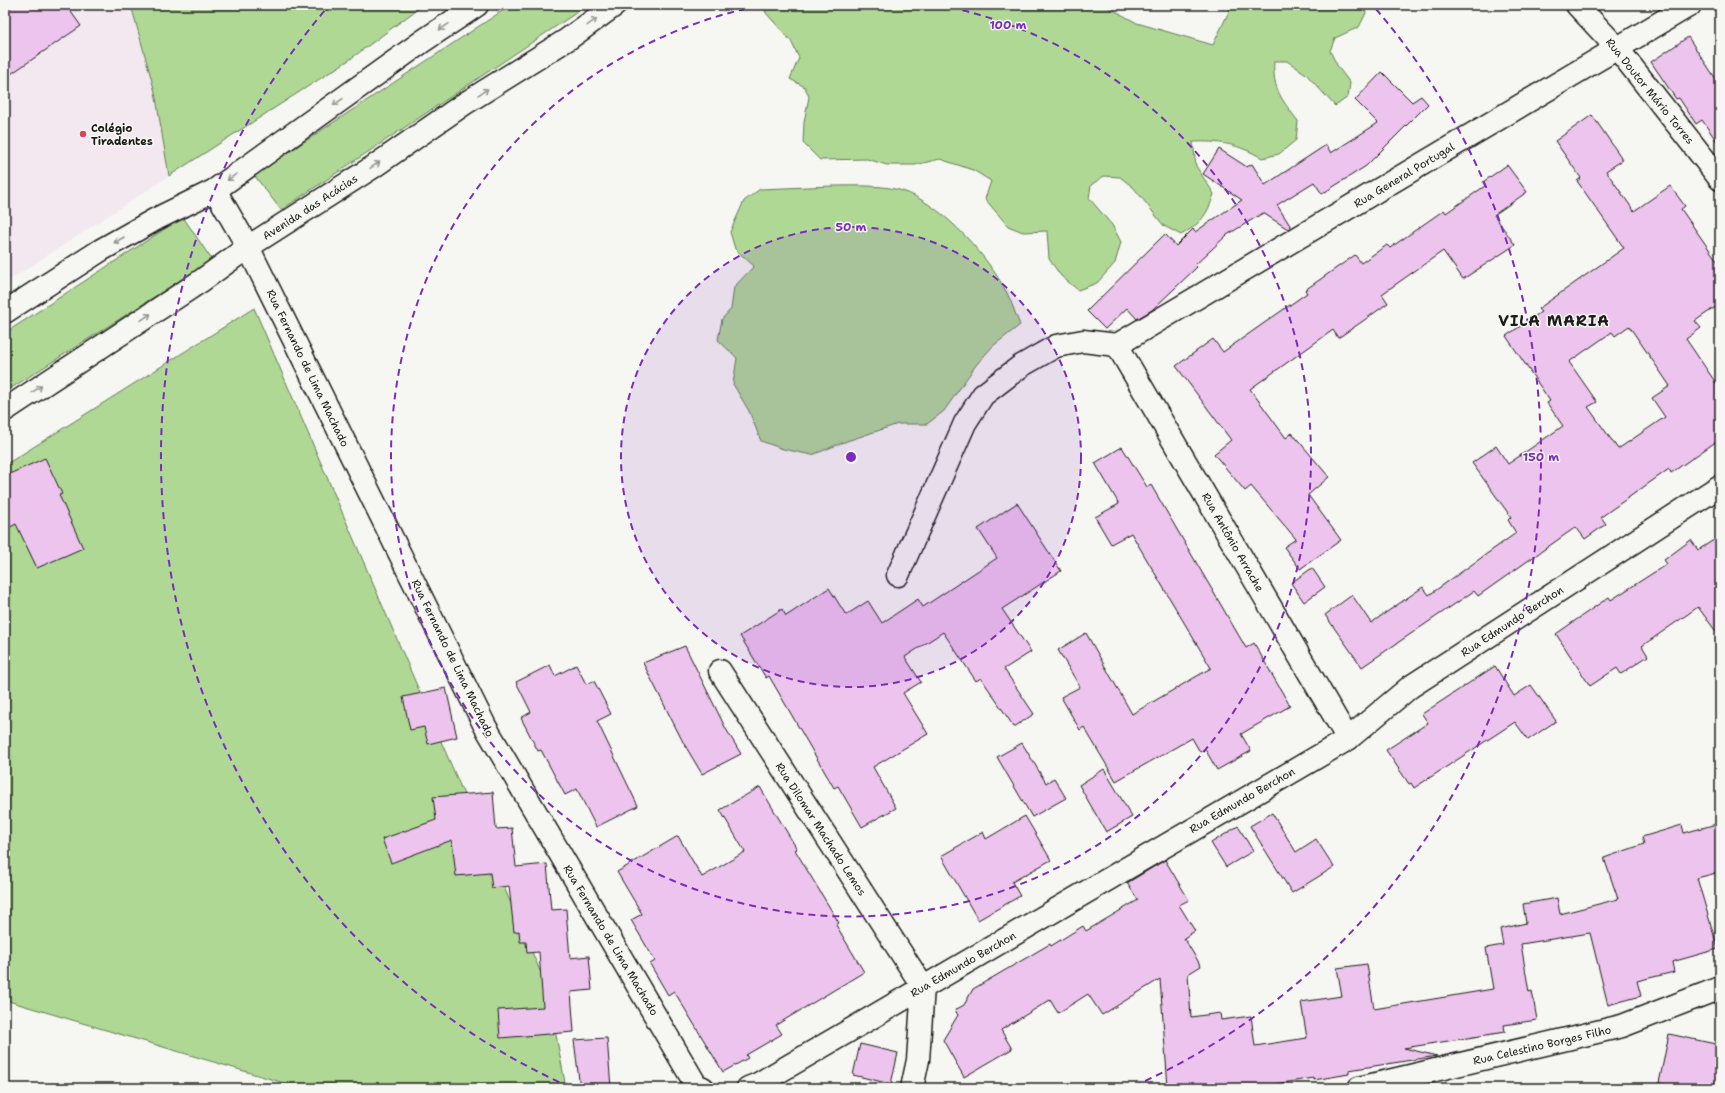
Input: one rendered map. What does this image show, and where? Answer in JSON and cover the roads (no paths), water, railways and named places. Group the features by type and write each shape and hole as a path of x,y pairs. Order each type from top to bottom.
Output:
{"street":[{"path":"5,312 101,250 156,219 215,190 477,5"},
{"name":"Avenida das Acácias","path":"5,410 201,281 248,247 373,167 464,104 568,39 615,5"},
{"name":"Rua Doutor Mário Torres","path":"1577,5 1617,48 1720,178"},
{"name":"Rua General Portugal","path":"1118,345 1690,5"},
{"name":"Rua Fernando de Lima Machado","path":"215,190 248,247 485,726 696,1084 703,1088"},
{"path":"898,575 965,422 983,396 1021,366 1056,346 1083,341 1118,345"},
{"name":"Rua Antônio Arrache","path":"1118,345 1348,739"},
{"name":"Rua Edmundo Berchon","path":"748,1088 765,1080 1348,739 1410,688 1720,486"},
{"name":"Rua Dilomar Machado Lemos","path":"720,671 923,987"},
{"path":"912,1088 918,1060 923,987"},
{"name":"Rua Celestino Borges Filho","path":"1359,1088 1622,1026 1720,988"}],"place":[{"name":"Colégio Tiradentes","path":"83,134"}],"district":[{"name":"VILA MARIA","path":"1554,321"}]}
